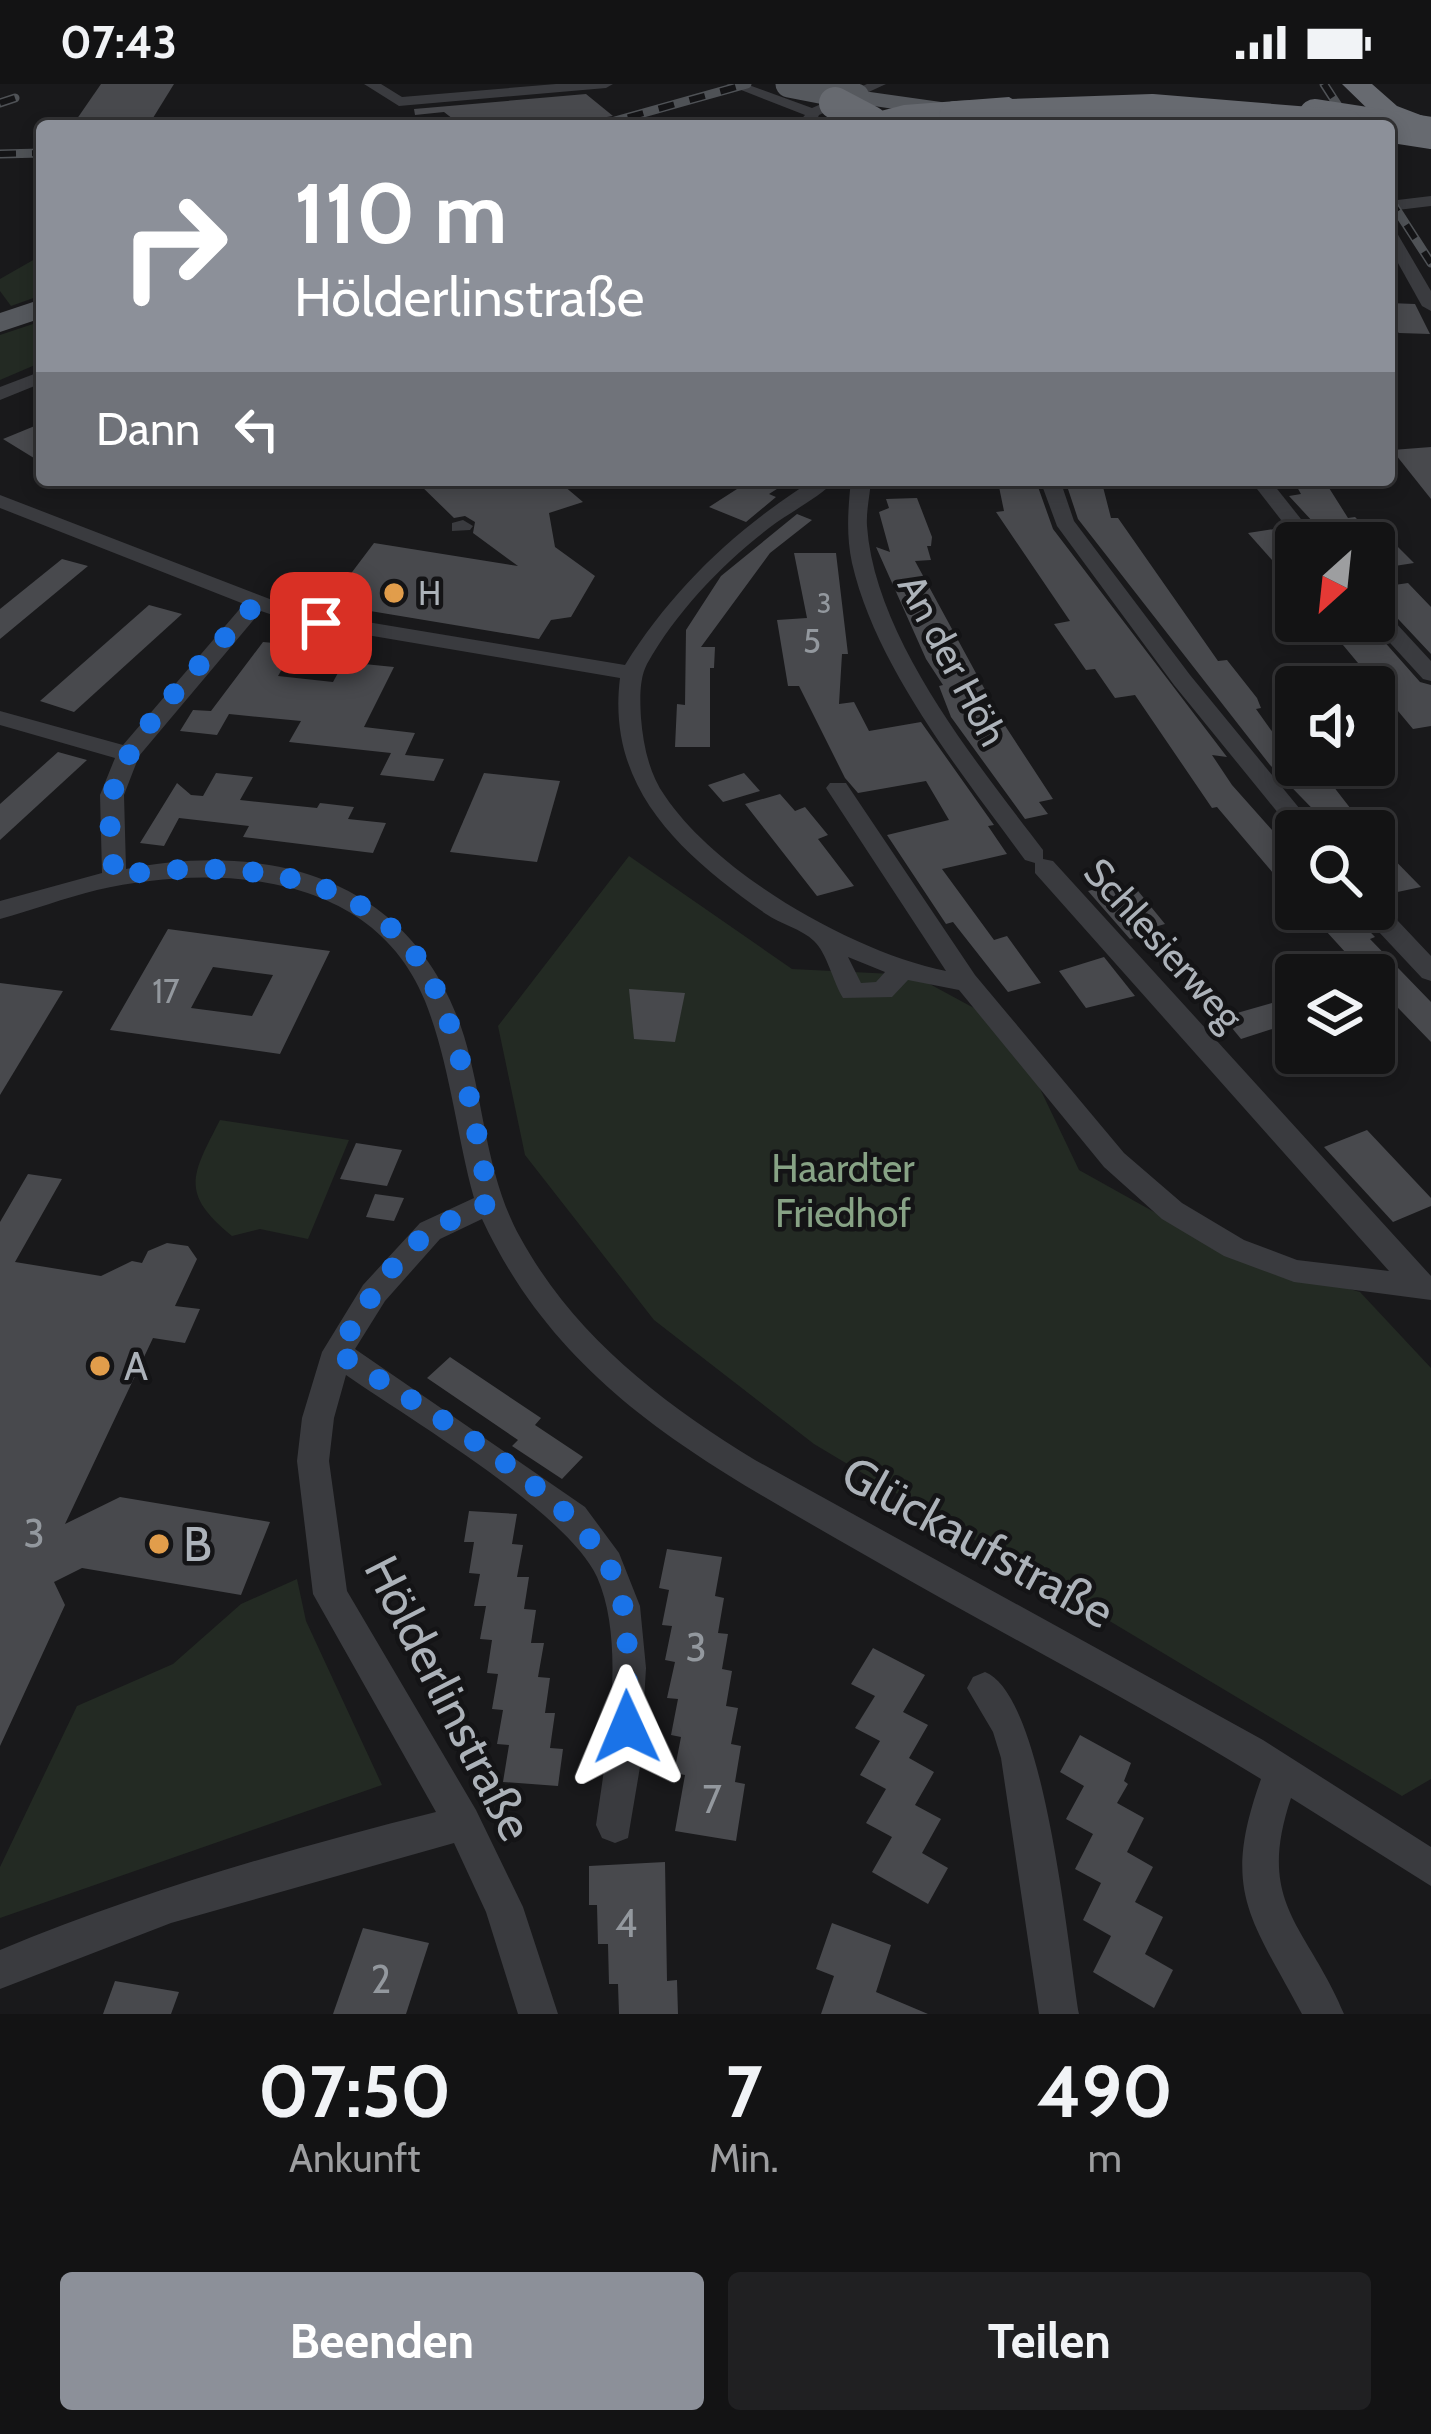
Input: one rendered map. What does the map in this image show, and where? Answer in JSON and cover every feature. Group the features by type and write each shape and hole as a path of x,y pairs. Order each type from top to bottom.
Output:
{"highway":[{"path":"1255,108 1317,100 1343,84"},
{"path":"1356,84 1387,112 1431,134"},
{"path":"832,116 1095,102 1255,108 1336,120"},
{"path":"832,116 1116,110 1293,120"},
{"path":"1395,129 1431,134"},
{"path":"1395,133 1431,134"}],"main road":[{"path":"790,91 832,116"},
{"path":"0,323 36,310"}],"street":[{"path":"371,84 399,101 606,84"},
{"path":"733,84 756,92 790,91"},
{"path":"832,116 879,84"},
{"path":"1395,205 1431,201"},
{"path":"1395,243 1431,306"},
{"path":"0,394 36,379"},
{"path":"817,486 742,536 709,566 631,674 630,722 638,760 652,796 782,913 904,967 952,982 966,981"},
{"name":"An der Höh","path":"860,486 857,528 866,572 894,639 963,761 1039,861"},
{"path":"1052,486 1064,522 1289,810"},
{"path":"1265,486 1293,522"},
{"path":"0,501 254,605 346,628 631,674"},
{"path":"114,876 112,795 128,754 254,605"},
{"path":"1395,635 1431,674"},
{"path":"0,718 128,754"},
{"path":"838,788 966,981 1114,1160 1172,1211 1234,1248 1294,1271 1425,1286"},
{"name":"Schlesierweg","path":"1039,861 1425,1286"},
{"name":"Glückaufstraße","path":"0,911 114,876 192,869 269,873 332,892 395,930 424,967 448,1023 490,1202 515,1257 574,1336 623,1384 676,1426 929,1576 1282,1772 1431,1868"},
{"path":"1392,930 1431,972"},
{"path":"825,935 852,992 883,991 904,967"},
{"name":"Hölderlinstraße","path":"490,1202 430,1232 374,1293 337,1352 318,1418 313,1461 331,1594 463,1823 504,1907 538,2014"},
{"path":"337,1352 573,1517 600,1551 617,1582 625,1640 627,1727 615,1825"},
{"path":"985,1688 1009,1726 1019,1758 1059,2014"},
{"path":"1282,1772 1261,1827 1256,1868 1260,1904 1324,2014"},
{"path":"0,1970 82,1933 205,1891 463,1823"}],"green space":[{"path":"36,258 36,297 11,306 0,291 0,279"},
{"path":"36,323 36,365 0,380 0,335"},
{"name":"Haardter Friedhof","path":"629,856 792,969 913,975 985,1014 1033,1074 1079,1170 1233,1256 1360,1292 1431,1368 1431,1779 1402,1796 814,1444 654,1320 525,1155 498,1026"},
{"path":"220,1120 349,1140 308,1239 260,1229 232,1236 204,1207 198,1195 198,1170"},
{"path":"297,1579 306,1621 382,1785 0,1918 0,1867 77,1706 173,1664 241,1604"}],"building":[{"path":"101,84 174,84 152,120 76,120"},
{"path":"586,94 613,116 454,120 444,112 415,115 414,109"},
{"path":"1395,303 1415,304 1430,334 1399,333"},
{"path":"36,425 36,459 3,439"},
{"path":"1431,447 1431,499 1395,454 1395,450"},
{"path":"421,486 564,486 583,502 549,513 555,547 595,576 571,617 551,620 539,639 328,604 374,543 518,566 473,533 475,522 465,516 454,518"},
{"path":"742,486 782,486 769,494 776,497 746,522 709,507"},
{"path":"999,486 1038,486 1053,529 1227,757 1212,755 1232,785 1275,833 1275,875 1217,807 1212,808 1135,695 1115,698 1095,669 1086,670 1054,624 1070,621 996,512 1004,511"},
{"path":"1067,486 1103,486 1111,518 1118,518 1218,661 1227,660 1257,698 1261,708 1256,709 1275,736 1275,770 1078,519"},
{"path":"1296,486 1328,486 1348,518 1360,522 1313,522 1289,496 1301,494"},
{"path":"917,498 932,537 927,546 931,560 915,561 1002,721 1053,799 1039,802 1048,814 1025,819 951,717 939,686 943,685 926,659 876,547 890,552 879,512 889,508 886,499"},
{"path":"797,514 812,520 770,553 701,647 715,647 714,668 710,668 710,747 675,747 677,704 685,705 686,630 721,576"},
{"path":"1275,529 1275,563 1248,533"},
{"path":"1395,544 1414,563 1395,566"},
{"path":"794,553 836,553 848,654 842,654 839,704 854,702 869,731 921,722 994,825 988,826 1007,854 942,869 994,940 1007,936 1041,983 1008,992 953,922 946,924 887,835 949,820 926,781 858,793 845,778 799,686 788,686 777,620 807,618"},
{"path":"62,559 88,566 0,639 0,609"},
{"path":"1408,583 1431,607 1431,654 1395,616 1395,585"},
{"path":"149,605 182,614 74,712 40,701"},
{"path":"263,642 296,645 278,676 333,682 344,662 394,667 364,727 415,733 405,755 444,759 434,781 380,775 391,753 289,742 301,721 229,714 217,735 180,731 193,710 211,711"},
{"path":"1340,642 1385,642 1420,682 1431,685 1431,726 1413,729 1395,707 1395,666 1360,666"},
{"path":"58,752 87,760 0,840 0,804"},
{"path":"216,773 253,777 240,800 354,807 348,819 386,823 373,853 243,837 249,826 179,818 164,846 140,843 177,783 191,795 203,796"},
{"path":"484,773 560,781 537,862 450,852"},
{"path":"744,773 760,791 723,802 708,785"},
{"path":"1290,786 1333,786 1352,810 1314,810"},
{"path":"780,794 795,811 805,807 828,835 818,839 854,886 817,896 745,804"},
{"path":"1395,860 1421,887 1395,893"},
{"path":"1116,884 1120,889 1134,886 1165,924 1151,928 1155,933 1130,939 1088,891"},
{"path":"168,929 330,951 280,1054 110,1030","holes":["213,967 273,975 252,1016 191,1008"]},
{"path":"1325,930 1368,930 1375,937 1370,939 1385,954 1347,954"},
{"path":"1104,957 1135,996 1086,1008 1059,971"},
{"path":"1395,965 1431,1002 1431,1042 1395,1005"},
{"path":"0,983 63,991 0,1095"},
{"path":"629,989 685,993 675,1042 634,1039"},
{"path":"1272,1003 1275,1028 1241,1039 1223,1017"},
{"path":"1367,1130 1431,1198 1431,1206 1393,1222 1324,1147"},
{"path":"356,1143 402,1150 387,1186 340,1179"},
{"path":"28,1174 62,1179 15,1262 101,1276 132,1261 142,1263 148,1251 167,1243 188,1246 197,1259 175,1306 200,1309 185,1343 153,1338 65,1524 120,1497 270,1522 241,1595 82,1568 54,1582 65,1605 0,1746 0,1222"},
{"path":"375,1194 404,1198 394,1221 366,1217"},
{"path":"450,1357 541,1418 535,1425 583,1457 562,1479 512,1446 518,1440 427,1378"},
{"path":"469,1511 517,1514 512,1544 523,1545 517,1577 529,1577 524,1609 536,1610 531,1643 544,1643 538,1677 550,1678 545,1713 555,1713 550,1748 563,1749 558,1786 503,1782 509,1745 497,1744 503,1710 492,1709 498,1674 487,1673 492,1640 480,1639 486,1606 474,1606 480,1574 469,1573 474,1542 464,1542"},
{"path":"667,1549 722,1557 715,1596 724,1598 718,1633 728,1634 722,1669 732,1671 726,1706 738,1708 731,1744 741,1746 735,1782 745,1784 736,1841 675,1831 685,1775 674,1773 681,1737 671,1735 678,1699 667,1698 675,1662 665,1660 672,1626 662,1625 669,1590 659,1588"},
{"path":"873,1648 925,1675 903,1712 928,1725 909,1758 934,1772 915,1805 941,1819 922,1853 948,1868 928,1904 872,1872 892,1837 866,1823 886,1789 860,1775 880,1741 855,1728 875,1696 851,1684"},
{"path":"1080,1735 1131,1763 1124,1781 1128,1784 1117,1803 1144,1818 1127,1852 1153,1867 1135,1902 1163,1917 1145,1954 1173,1970 1154,2008 1093,1972 1111,1936 1083,1920 1101,1883 1075,1869 1093,1834 1066,1819 1084,1786 1060,1772"},
{"path":"665,1862 667,1981 677,1980 678,2014 619,2014 618,1984 609,1984 608,1944 598,1944 597,1905 589,1905 589,1866"},
{"path":"832,1923 891,1945 876,1992 928,2014 821,2014 834,1976 816,1969"},
{"path":"363,1928 429,1943 406,2014 333,2014"},
{"path":"115,1981 179,1992 171,2014 103,2014"}],"railway":[{"path":"618,120 747,84"},
{"path":"1324,84 1347,120"},
{"path":"0,103 15,98"},
{"path":"0,154 36,153"},
{"path":"1395,207 1431,263"}],"place":[{"name":"H","path":"394,593"},
{"name":"A","path":"100,1366"},
{"name":"B","path":"159,1544"}],"route":[{"path":"321,623 254,605 150,724 128,754 112,795 114,876 192,869 269,873 297,880 358,905 395,930 424,967 448,1023 490,1202 430,1232 407,1253 374,1293 337,1352 573,1517 600,1551 617,1582 625,1640 627,1727"}]}
